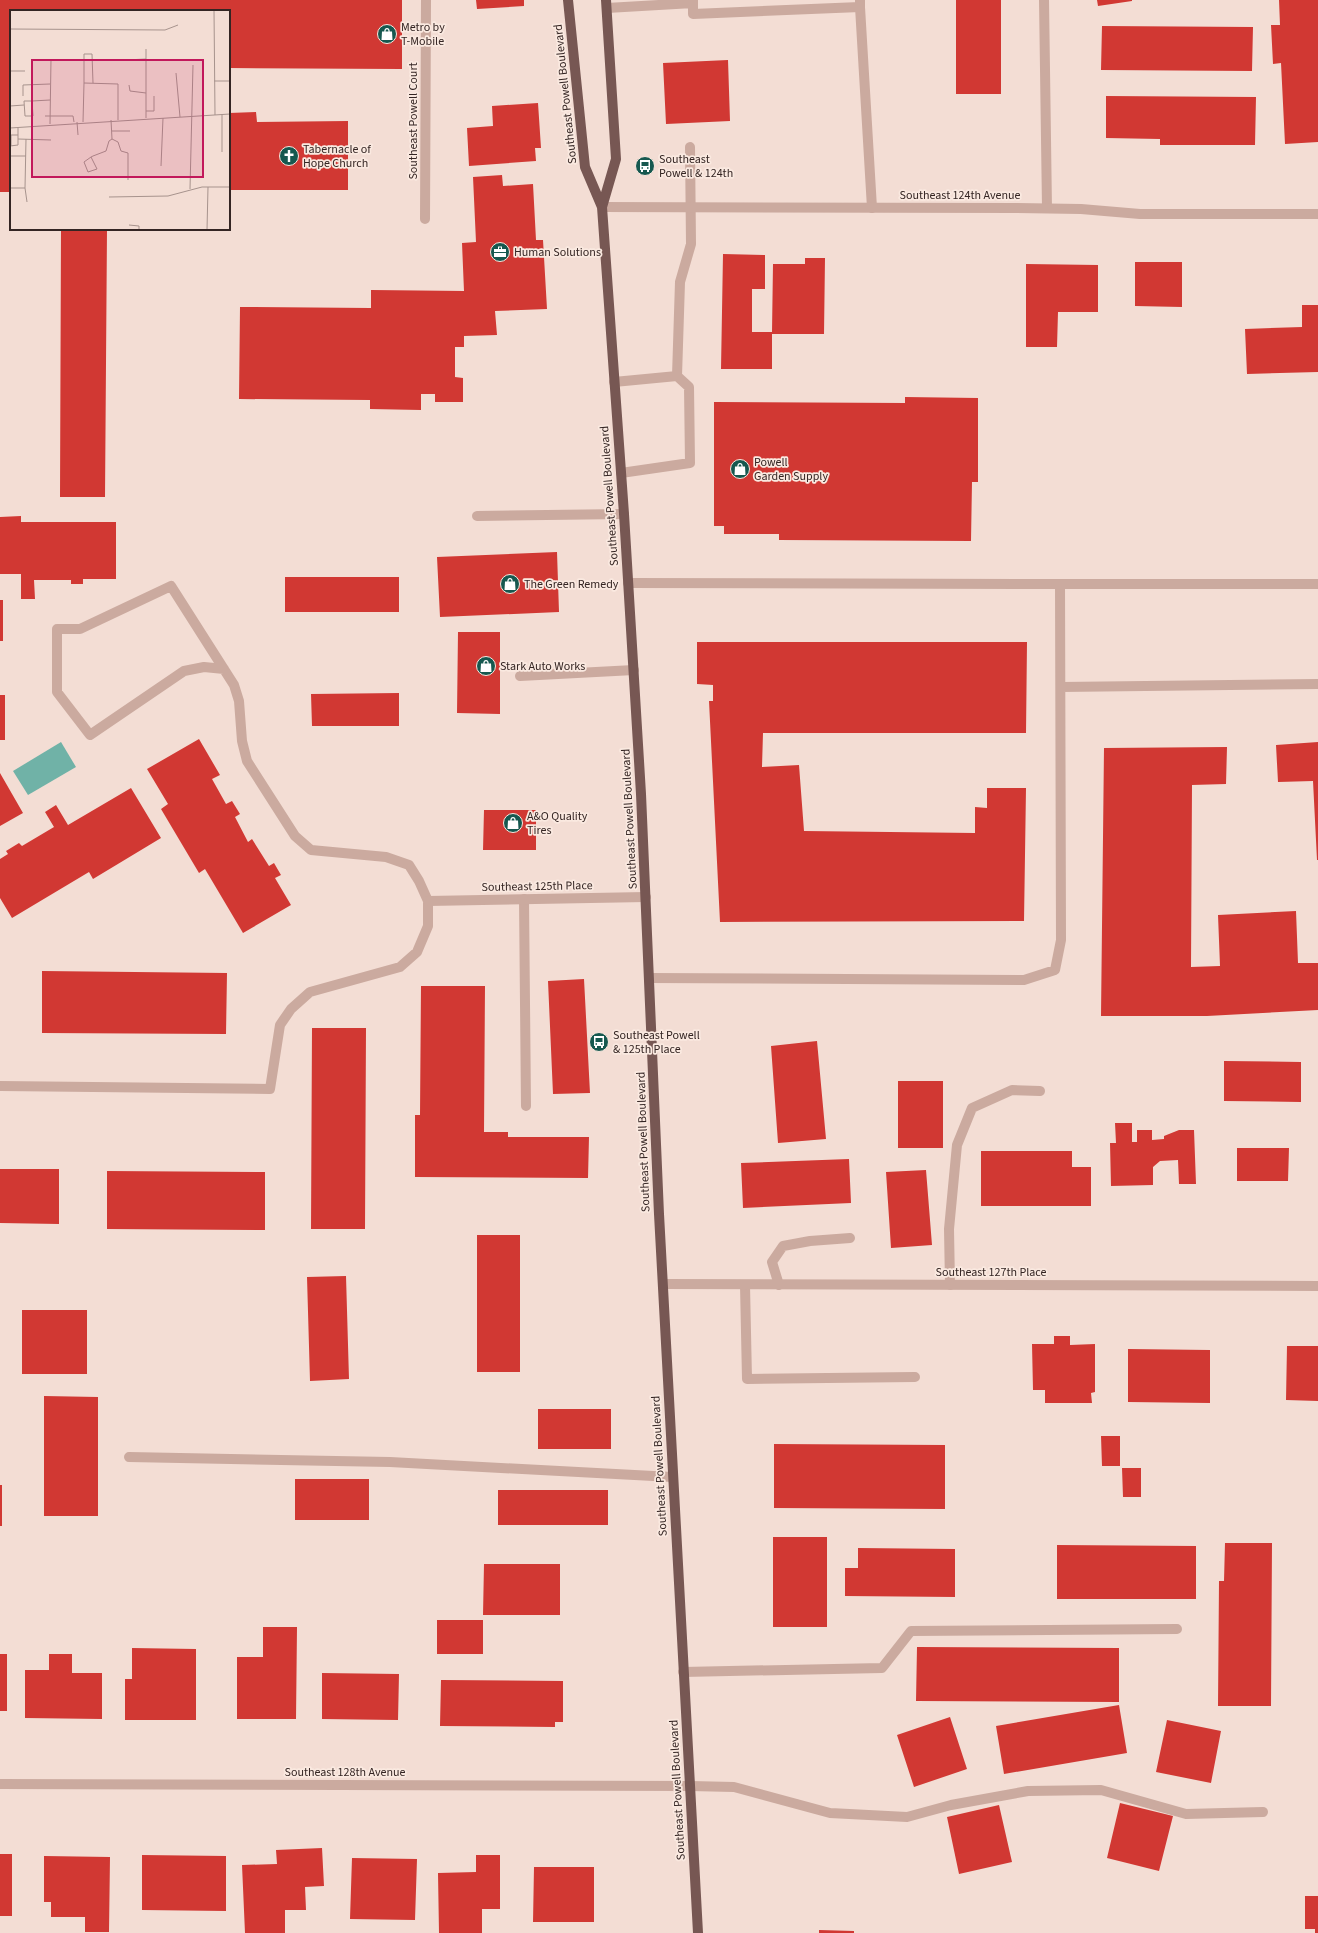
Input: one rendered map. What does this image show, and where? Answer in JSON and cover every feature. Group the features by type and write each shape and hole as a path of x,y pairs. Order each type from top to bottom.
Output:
{"main road":[{"name":"Southeast Powell Boulevard","path":"568,0 585,167 602,207 624,514 646,897 672,1477 698,1933"},
{"name":"Southeast Powell Boulevard","path":"602,207 616,159 607,4"}],"street":[{"name":"Southeast Powell Court","path":"425,219 426,0"},
{"path":"1044,0 1047,208"},
{"path":"607,4 693,2 693,14 860,4 872,208"},
{"path":"677,376 680,282 691,244 690,147"},
{"name":"Southeast 124th Avenue","path":"602,207 1080,208 1140,214 1318,214"},
{"path":"614,382 677,376 689,387 690,463 621,473"},
{"path":"477,516 624,514"},
{"path":"628,583 1318,584"},
{"path":"649,978 1024,980 1055,970 1061,940 1060,584"},
{"path":"0,1086 270,1089 280,1025 291,1009 310,992 400,967 416,952 428,926 428,901 419,881 409,865 386,857 311,850 295,836 247,761 242,741 240,701 234,685 224,669 170,586 80,629 58,629 58,692 90,735 184,671 204,667 224,669"},
{"path":"520,676 634,670"},
{"path":"1061,687 1318,684"},
{"name":"Southeast 125th Place","path":"428,901 646,897"},
{"path":"524,899 526,1106"},
{"path":"950,1285 949,1229 957,1145 972,1108 1012,1090 1040,1091"},
{"path":"779,1285 772,1262 783,1246 810,1241 850,1238"},
{"name":"Southeast 127th Place","path":"664,1284 1318,1286"},
{"path":"745,1285 747,1379 914,1377"},
{"path":"129,1457 390,1462 672,1477"},
{"path":"683,1672 882,1668 911,1631 1177,1629"},
{"name":"Southeast 128th Avenue","path":"0,1784 734,1787 830,1814 907,1817 951,1805 1028,1791 1102,1790 1186,1814 1263,1812"}],"water":[{"path":"61,742 76,767 28,795 13,771"}],"building":[{"path":"0,0 402,0 402,69 230,68 230,10 10,10 10,192 0,192"},
{"path":"476,0 524,0 524,6 477,9"},
{"path":"956,0 1001,0 1001,94 956,94"},
{"path":"1097,0 1132,0 1132,1 1098,6"},
{"path":"1279,0 1318,0 1318,142 1285,144 1281,63 1273,64 1271,25 1280,25"},
{"path":"1102,26 1253,27 1252,71 1101,70"},
{"path":"728,60 730,121 666,124 663,63"},
{"path":"1106,96 1256,97 1255,145 1160,145 1160,139 1106,138"},
{"path":"538,103 541,148 535,148 536,161 469,166 467,128 493,126 492,106"},
{"name":"Tabernacle of Hope Church","path":"256,112 257,122 348,121 348,190 230,190 230,113"},
{"path":"502,175 503,186 533,184 536,240 543,240 547,309 495,311 497,335 464,336 464,347 455,347 455,377 463,378 463,402 435,402 435,394 421,394 421,410 370,409 370,400 239,399 240,307 371,308 371,290 464,291 462,243 476,242 473,177"},
{"path":"61,230 107,230 105,497 60,497"},
{"path":"723,254 765,255 765,289 752,289 752,332 772,332 773,264 805,264 805,258 825,258 824,334 772,334 772,369 721,369"},
{"path":"1135,262 1182,262 1182,307 1135,306"},
{"path":"1026,264 1098,265 1098,312 1058,312 1057,347 1026,347"},
{"path":"1302,305 1318,305 1318,372 1247,374 1245,329 1302,327"},
{"path":"905,397 978,398 978,482 972,482 971,541 779,540 779,534 724,534 724,526 714,526 714,402 905,403"},
{"path":"21,516 21,522 116,522 116,579 83,579 83,584 71,584 71,580 34,580 35,599 21,599 21,574 0,574 0,517"},
{"path":"557,552 559,612 440,617 437,557"},
{"path":"285,577 399,577 399,612 285,612"},
{"path":"0,600 3,600 3,641 0,641"},
{"path":"458,632 500,632 500,714 457,713"},
{"path":"697,642 1027,642 1026,733 763,733 762,767 799,765 804,831 975,833 975,807 987,808 987,788 1026,788 1024,921 720,922 709,701 713,701 713,685 697,684"},
{"path":"399,693 399,726 312,726 311,694"},
{"path":"0,695 5,695 5,740 0,740"},
{"path":"199,739 220,775 212,779 226,804 232,801 240,814 235,817 248,842 252,839 269,866 274,863 281,875 275,878 291,905 243,933 205,869 199,873 161,809 168,804 147,769"},
{"path":"1318,742 1317,860 1313,781 1278,782 1276,745"},
{"path":"1227,747 1226,784 1192,785 1191,967 1220,966 1218,915 1296,911 1298,963 1318,963 1318,1010 1207,1016 1101,1016 1104,748"},
{"path":"0,773 23,813 0,826"},
{"path":"131,788 161,838 93,879 89,872 12,918 0,898 0,859 8,854 6,851 19,843 22,846 54,827 45,812 56,805 68,825"},
{"path":"484,810 536,810 536,850 483,850"},
{"path":"42,971 227,973 226,1034 42,1033"},
{"path":"584,979 590,1093 553,1094 548,981"},
{"path":"421,986 485,986 484,1132 508,1132 508,1137 589,1137 588,1178 415,1177 415,1115 420,1115"},
{"path":"312,1028 366,1028 365,1229 311,1229"},
{"path":"817,1041 826,1139 778,1143 771,1046"},
{"path":"1224,1061 1301,1062 1301,1102 1224,1101"},
{"path":"898,1081 943,1081 943,1148 898,1148"},
{"path":"1115,1123 1132,1123 1132,1142 1137,1142 1137,1130 1152,1130 1152,1140 1164,1139 1164,1136 1179,1130 1194,1130 1196,1184 1179,1184 1178,1160 1160,1161 1153,1167 1153,1185 1111,1186 1110,1143 1116,1143"},
{"path":"1237,1148 1289,1148 1288,1181 1237,1181"},
{"path":"981,1151 1072,1151 1072,1167 1091,1167 1091,1206 981,1206"},
{"path":"849,1159 851,1203 743,1208 741,1163"},
{"path":"0,1169 59,1169 59,1224 0,1223"},
{"path":"926,1170 932,1245 891,1248 886,1172"},
{"path":"107,1171 265,1172 265,1230 107,1229"},
{"path":"477,1235 520,1235 520,1372 477,1372"},
{"path":"346,1276 349,1379 310,1381 307,1277"},
{"path":"22,1310 87,1310 87,1374 22,1374"},
{"path":"1054,1336 1070,1336 1070,1345 1095,1344 1095,1392 1091,1393 1092,1403 1045,1403 1045,1390 1033,1390 1032,1344 1054,1344"},
{"path":"1287,1346 1318,1346 1318,1401 1286,1400"},
{"path":"1128,1349 1210,1350 1210,1403 1128,1402"},
{"path":"44,1396 98,1397 98,1516 44,1516"},
{"path":"538,1409 611,1409 611,1449 538,1449"},
{"path":"1101,1436 1120,1436 1120,1466 1102,1466"},
{"path":"774,1444 945,1445 945,1509 774,1508"},
{"path":"1122,1468 1141,1468 1141,1497 1123,1497"},
{"path":"295,1479 369,1479 369,1520 295,1520"},
{"path":"0,1485 2,1485 2,1526 0,1526"},
{"path":"498,1490 608,1490 608,1525 498,1525"},
{"path":"773,1537 827,1537 827,1627 773,1627"},
{"path":"1225,1543 1272,1543 1271,1706 1218,1706 1219,1581 1224,1581"},
{"path":"1057,1545 1196,1546 1196,1599 1057,1599"},
{"path":"858,1548 955,1549 955,1597 845,1596 845,1568 858,1568"},
{"path":"484,1564 560,1564 560,1615 483,1615"},
{"path":"437,1620 483,1620 483,1654 437,1654"},
{"path":"263,1627 297,1627 296,1719 237,1719 237,1657 263,1657"},
{"path":"917,1647 1119,1648 1119,1702 916,1701"},
{"path":"132,1648 196,1649 196,1720 125,1720 125,1679 132,1679"},
{"path":"0,1654 7,1654 7,1711 0,1711"},
{"path":"49,1654 72,1654 72,1673 102,1673 102,1719 25,1718 25,1670 49,1670"},
{"path":"322,1673 399,1674 398,1720 322,1719"},
{"path":"441,1680 563,1681 563,1722 555,1722 555,1727 440,1726"},
{"path":"1119,1705 1127,1753 1004,1774 996,1726"},
{"path":"950,1717 967,1769 914,1787 897,1735"},
{"path":"1167,1720 1221,1731 1211,1783 1156,1772"},
{"path":"1120,1803 1173,1816 1159,1871 1107,1858"},
{"path":"999,1805 1012,1862 959,1874 947,1817"},
{"path":"322,1848 324,1886 305,1887 306,1910 285,1910 285,1933 245,1933 242,1865 277,1864 276,1850"},
{"path":"0,1854 12,1854 12,1916 0,1916"},
{"path":"142,1855 226,1856 226,1911 142,1910"},
{"path":"476,1855 500,1855 500,1909 482,1909 482,1933 439,1933 438,1873 476,1872"},
{"path":"44,1856 110,1857 109,1932 85,1932 85,1917 51,1917 51,1902 44,1902"},
{"path":"352,1858 417,1859 415,1920 350,1919"},
{"path":"534,1867 594,1867 594,1922 533,1922"},
{"path":"1305,1896 1318,1896 1318,1933 1315,1933 1315,1929 1305,1929"},
{"path":"819,1930 854,1931 854,1933 819,1933"}],"place":[{"name":"Metro by T-Mobile","path":"387,34"},
{"name":"Tabernacle of Hope Church","path":"289,156"},
{"name":"Southeast Powell & 124th","path":"645,166"},
{"name":"Human Solutions","path":"500,252"},
{"name":"Powell Garden Supply","path":"740,469"},
{"name":"The Green Remedy","path":"510,584"},
{"name":"Stark Auto Works","path":"486,666"},
{"name":"A&O Quality Tires","path":"513,823"},
{"name":"Southeast Powell & 125th Place","path":"599,1042"}]}
